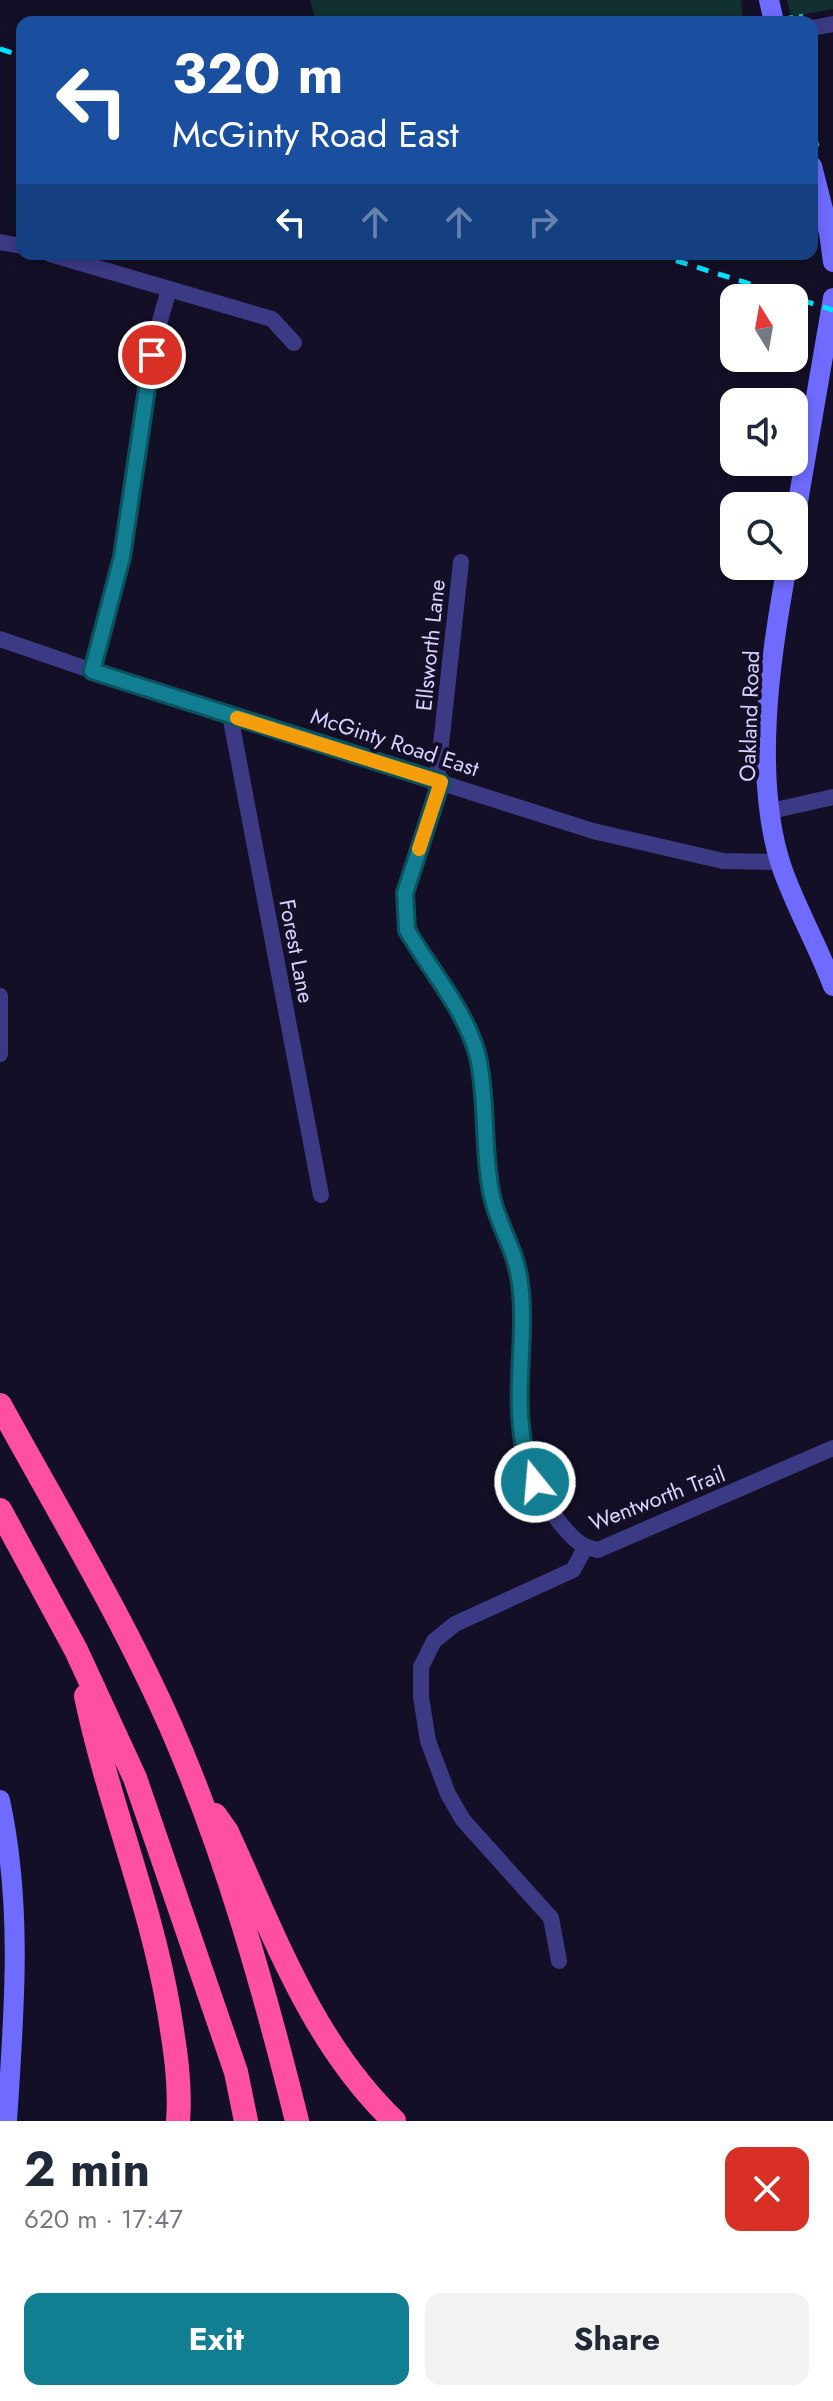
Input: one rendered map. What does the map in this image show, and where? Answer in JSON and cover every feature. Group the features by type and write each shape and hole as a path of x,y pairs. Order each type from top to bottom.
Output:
{"highway":[{"path":"0,1405 118,1621 170,1725 196,1787 248,1941 297,2121"},
{"path":"0,1510 76,1650 135,1778 236,2072 246,2121"},
{"path":"76,1650 98,1755 131,1853 163,1976 175,2043 180,2096 178,2121"},
{"path":"196,1787 227,1832 284,1961 321,2031 349,2072 394,2121"},
{"path":"321,2031 374,2087 417,2121"}],"street":[{"path":"818,190 833,262"},
{"path":"70,260 272,319 294,343"},
{"path":"92,671 122,557 152,355 169,290"},
{"path":"800,492 833,298"},
{"name":"Ellsworth Lane","path":"439,781 461,562"},
{"name":"Oakland Road","path":"782,865 771,811 768,723 785,580"},
{"name":"McGinty Road East","path":"0,639 593,831 723,861 782,865"},
{"name":"Forest Lane","path":"230,715 321,1195"},
{"name":"Wentworth Trail","path":"439,781 405,893 404,912 407,930 468,1031 477,1054 482,1078 489,1183 493,1201 514,1249 520,1283 520,1406 524,1448 535,1482 552,1513 575,1541 585,1548 598,1550 833,1448"},
{"path":"771,811 833,797"},
{"path":"782,865 833,986"},
{"path":"0,996 0,1054"},
{"path":"559,1961 551,1918 463,1820 448,1794 428,1741 421,1697 421,1667 434,1641 455,1624 573,1570 585,1548"},
{"path":"0,1800 13,1877 17,1949 7,2121"}],"green space":[{"path":"310,0 741,0 742,16 314,16"},
{"path":"787,0 833,0 833,9 791,16"}],"railway":[{"path":"0,49 16,54"},
{"path":"674,260 833,310"}],"slow traffic":[{"path":"237,718 441,782 419,849"}],"route":[{"path":"152,355 122,557 92,671 441,782 405,893 404,912 407,930 468,1031 477,1054 482,1078 489,1183 499,1217 514,1249 520,1283 520,1406 524,1448 535,1482"}]}
